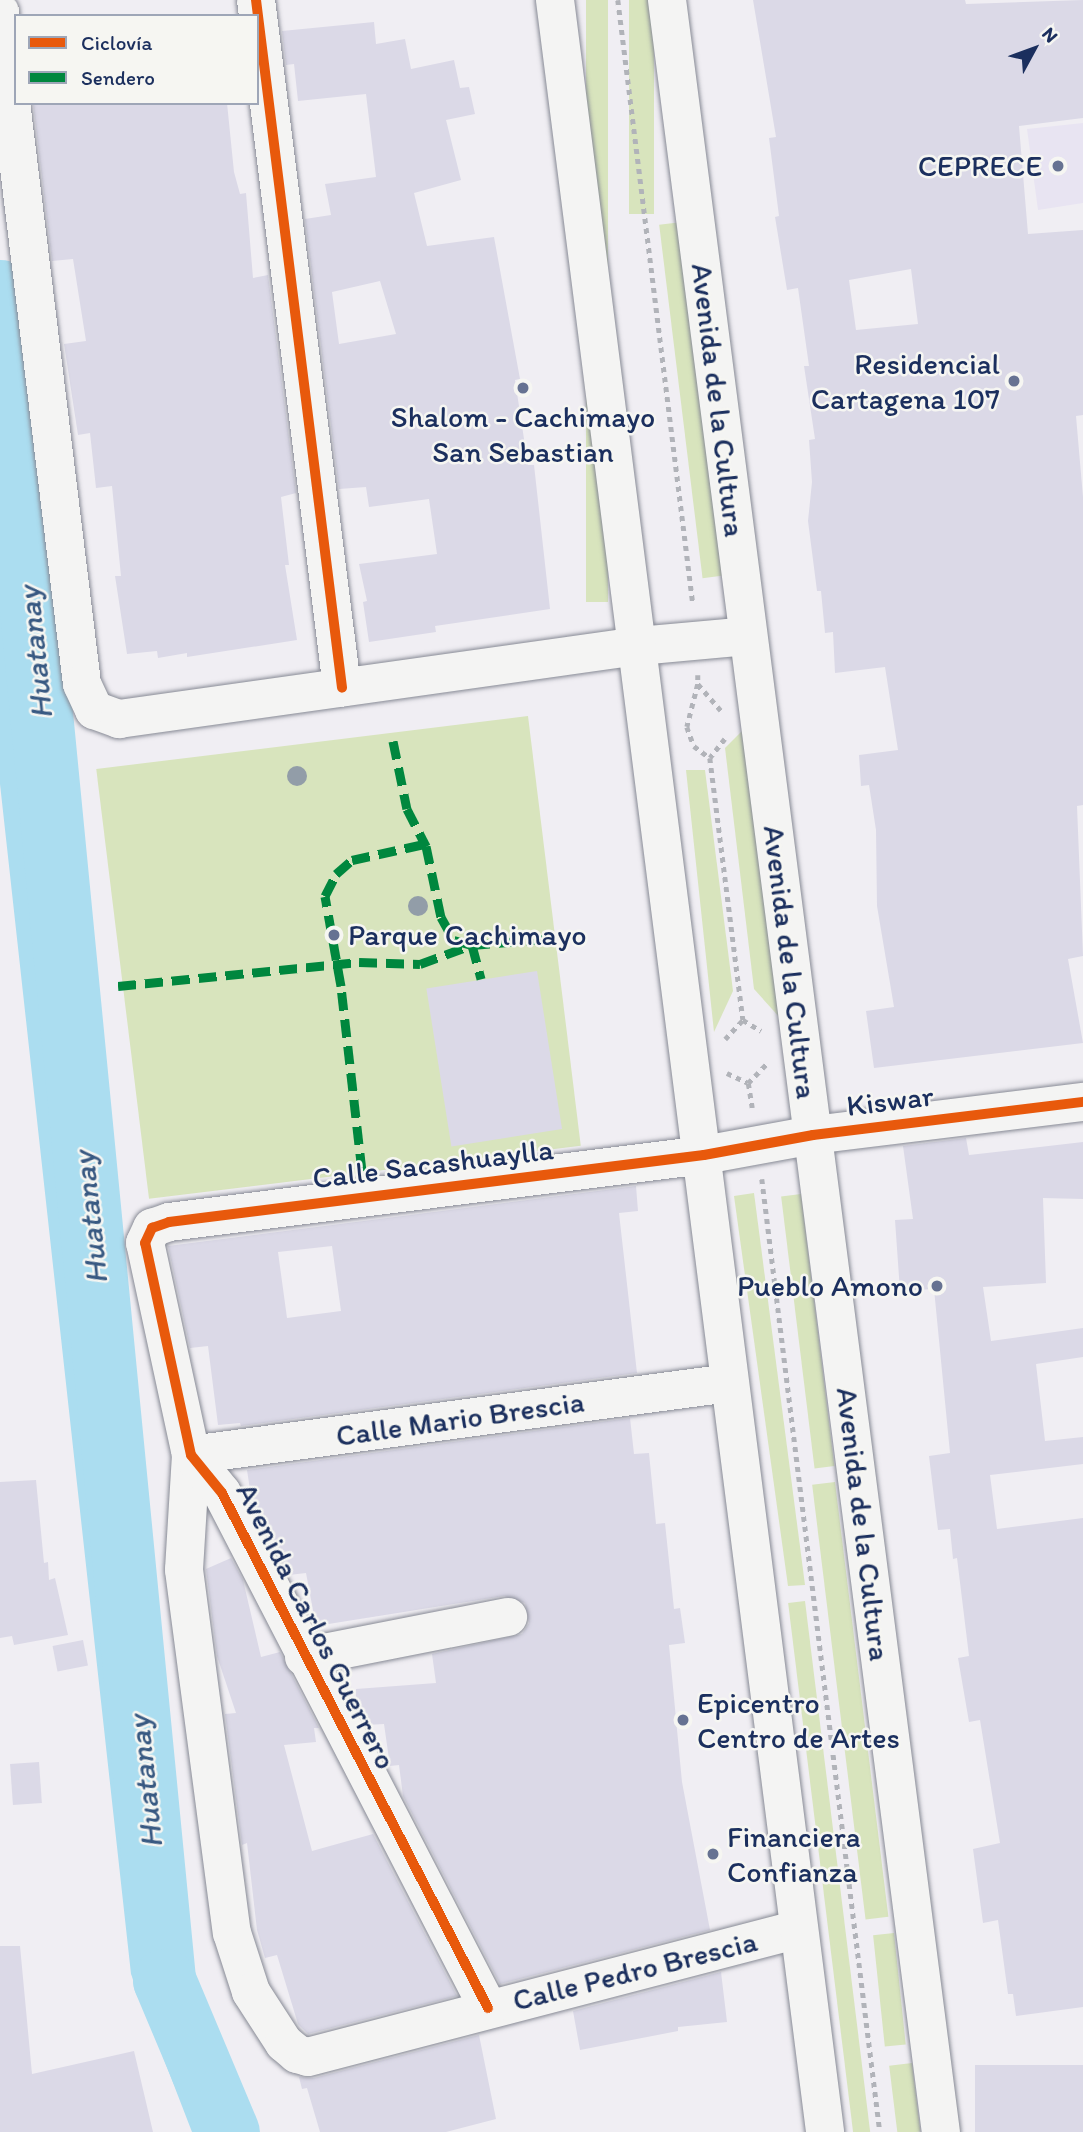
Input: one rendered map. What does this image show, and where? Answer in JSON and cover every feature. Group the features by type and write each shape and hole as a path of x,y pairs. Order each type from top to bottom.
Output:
{"main road":[{"path":"555,0 704,1155 729,1383 825,2132"},
{"name":"Avenida de la Cultura","path":"667,0 941,2132"},
{"path":"0,12 82,684 94,709 119,719 638,646 748,636"},
{"path":"259,24 342,688"},
{"name":"Kiswar","path":"704,1155 813,1135 1083,1102"},
{"name":"Calle Sacashuaylla","path":"169,1222 704,1155"},
{"name":"Avenida Carlos Guerrero","path":"169,1222 152,1228 145,1243 191,1455 222,1493 303,1657 488,2008"},
{"name":"Calle Mario Brescia","path":"191,1455 729,1383"},
{"name":"Calle Pedro Brescia","path":"191,1455 184,1570 232,1933 251,1992 284,2043 308,2057 799,1929"},
{"path":"303,1657 508,1617"}],"path":[{"path":"618,0 697,639 698,684 687,727 694,746 710,758"},
{"path":"698,684 727,716"},
{"path":"730,732 710,758 743,1020 765,1039"},
{"path":"723,1043 727,1031 743,1020"},
{"path":"748,1083 768,1061 770,1047"},
{"path":"723,1064 727,1074 748,1083"},
{"path":"748,1083 880,2132"}],"shaded area":[{"name":"CEPRECE","path":"1083,123 1083,203 1038,210 1027,129"}],"green space":[{"path":"586,0 608,0 608,602 586,602"},
{"path":"629,0 654,0 654,214 629,214"},
{"path":"682,222 725,575 703,578 659,225"},
{"name":"Parque Cachimayo","path":"528,716 581,1146 149,1199 96,769"},
{"path":"743,730 781,1019 754,989 725,748"},
{"path":"686,770 705,770 733,991 714,1032"},
{"path":"754,1193 805,1585 788,1586 734,1196"},
{"path":"801,1194 834,1466 815,1468 781,1196"},
{"path":"835,1482 888,1917 866,1920 812,1485"},
{"path":"805,1601 870,2132 853,2132 788,1603"},
{"path":"894,1933 906,2044 885,2047 873,1935"},
{"path":"912,2063 920,2131 897,2132 889,2066"}],"water":[{"path":"0,291 164,1979 228,2132 192,2132 131,1974 0,784"}],"building":[{"path":"753,0 965,0 966,4 1083,0 1083,118 1019,126 1028,234 1083,230 1083,415 1076,416 1083,497 1083,805 1077,806 1083,956 1068,959 1083,1043 874,1068 866,1011 894,1007 877,906 876,830 869,785 861,786 859,755 898,750 885,667 835,673 833,632 825,633 821,591 817,591 808,521 812,482 809,440 815,439 804,366 809,366 798,288 787,290 775,217 779,216 769,138 776,137","holes":["911,269 918,324 856,330 849,280"]},
{"path":"374,22 376,44 405,39 411,69 454,60 460,88 469,87 475,114 446,120 461,180 414,193 427,246 494,237 520,379 515,380 528,465 534,465 550,609 435,626 436,632 369,642 363,602 367,601 359,564 437,554 429,499 369,507 366,487 339,489 305,219 331,215 325,184 376,177 366,94 298,101 294,64 286,65 282,31","holes":["380,281 396,334 339,344 332,292"]},
{"path":"33,105 227,105 234,172 240,194 246,193 253,278 268,275 296,493 281,497 289,565 285,565 297,640 187,657 187,653 158,658 157,651 127,654 115,576 121,576 112,486 96,488 90,433 78,435 64,344 86,341 73,259 52,261"},
{"path":"537,971 562,1129 451,1147 426,989"},
{"path":"966,1138 969,1155 1083,1142 1083,1199 1043,1198 1046,1283 983,1287 991,1341 1083,1328 1083,1357 1036,1364 1045,1441 1083,1437 1083,1464 990,1475 997,1529 1083,1518 1083,2007 1016,2016 1013,1994 1008,1994 998,1920 983,1923 973,1849 1000,1843 980,1720 969,1722 958,1658 969,1656 957,1558 953,1559 950,1529 938,1530 929,1456 950,1453 934,1289 900,1291 895,1220 913,1219 903,1146"},
{"path":"636,1186 638,1211 619,1213 637,1373 241,1426 240,1423 218,1425 208,1346 190,1348 168,1246","holes":["332,1246 341,1311 287,1318 278,1252"]},
{"path":"630,1418 634,1454 649,1453 656,1524 665,1523 674,1609 680,1608 685,1643 669,1645 682,1782 710,1930 500,1984 403,1796 399,1765 390,1766 384,1724 366,1725 352,1697 356,1697 356,1689 436,1683 432,1654 522,1634 529,1623 525,1603 504,1596 316,1626 306,1573 289,1575 252,1503 247,1470"},
{"path":"36,1480 44,1563 48,1562 49,1580 55,1578 68,1635 14,1645 12,1636 0,1638 0,1482"},
{"path":"231,1558 243,1580 261,1657 280,1652 319,1728 314,1728 316,1742 284,1745 312,1851 373,1834 457,1996 308,2034 298,2024 277,1955 265,1958 257,1930 247,1843 242,1845 225,1714 236,1713 217,1656 206,1569"},
{"path":"83,1640 88,1666 58,1671 53,1646"},
{"path":"39,1762 42,1803 13,1805 10,1764"},
{"path":"0,1946 20,1946 32,2074 134,2051 153,2132 0,2132"},
{"path":"721,1972 727,2022 678,2027 678,2031 580,2050 573,2011"},
{"path":"479,2035 496,2119 446,2132 320,2132 307,2088 302,2089 299,2077 314,2078"},
{"path":"975,2065 1083,2065 1083,2132 975,2132"}],"waterway":[{"name":"Huatanay","path":"0,291 164,1980 228,2132"}],"marked path":[{"path":"393,741 407,809 426,846 441,917 454,940 472,945 556,938"},
{"path":"362,1171 341,986 325,896 336,874 352,860 424,844"},
{"path":"118,986 359,962 420,964 472,945 481,979"}],"cycle path":[{"path":"256,0 258,14"},
{"path":"259,24 342,688"},
{"path":"488,2008 222,1493 191,1455 145,1243 152,1228 169,1222 704,1155 813,1135 1083,1102"}],"place":[{"name":"CEPRECE","path":"1058,166"},
{"name":"Residencial Cartagena 107","path":"1014,381"},
{"name":"Shalom - Cachimayo San Sebastian","path":"523,388"},
{"name":"Parque Cachimayo","path":"334,935"},
{"name":"Pueblo Amono","path":"937,1286"},
{"name":"Epicentro Centro de Artes","path":"683,1720"},
{"name":"Financiera Confianza","path":"713,1854"}]}
